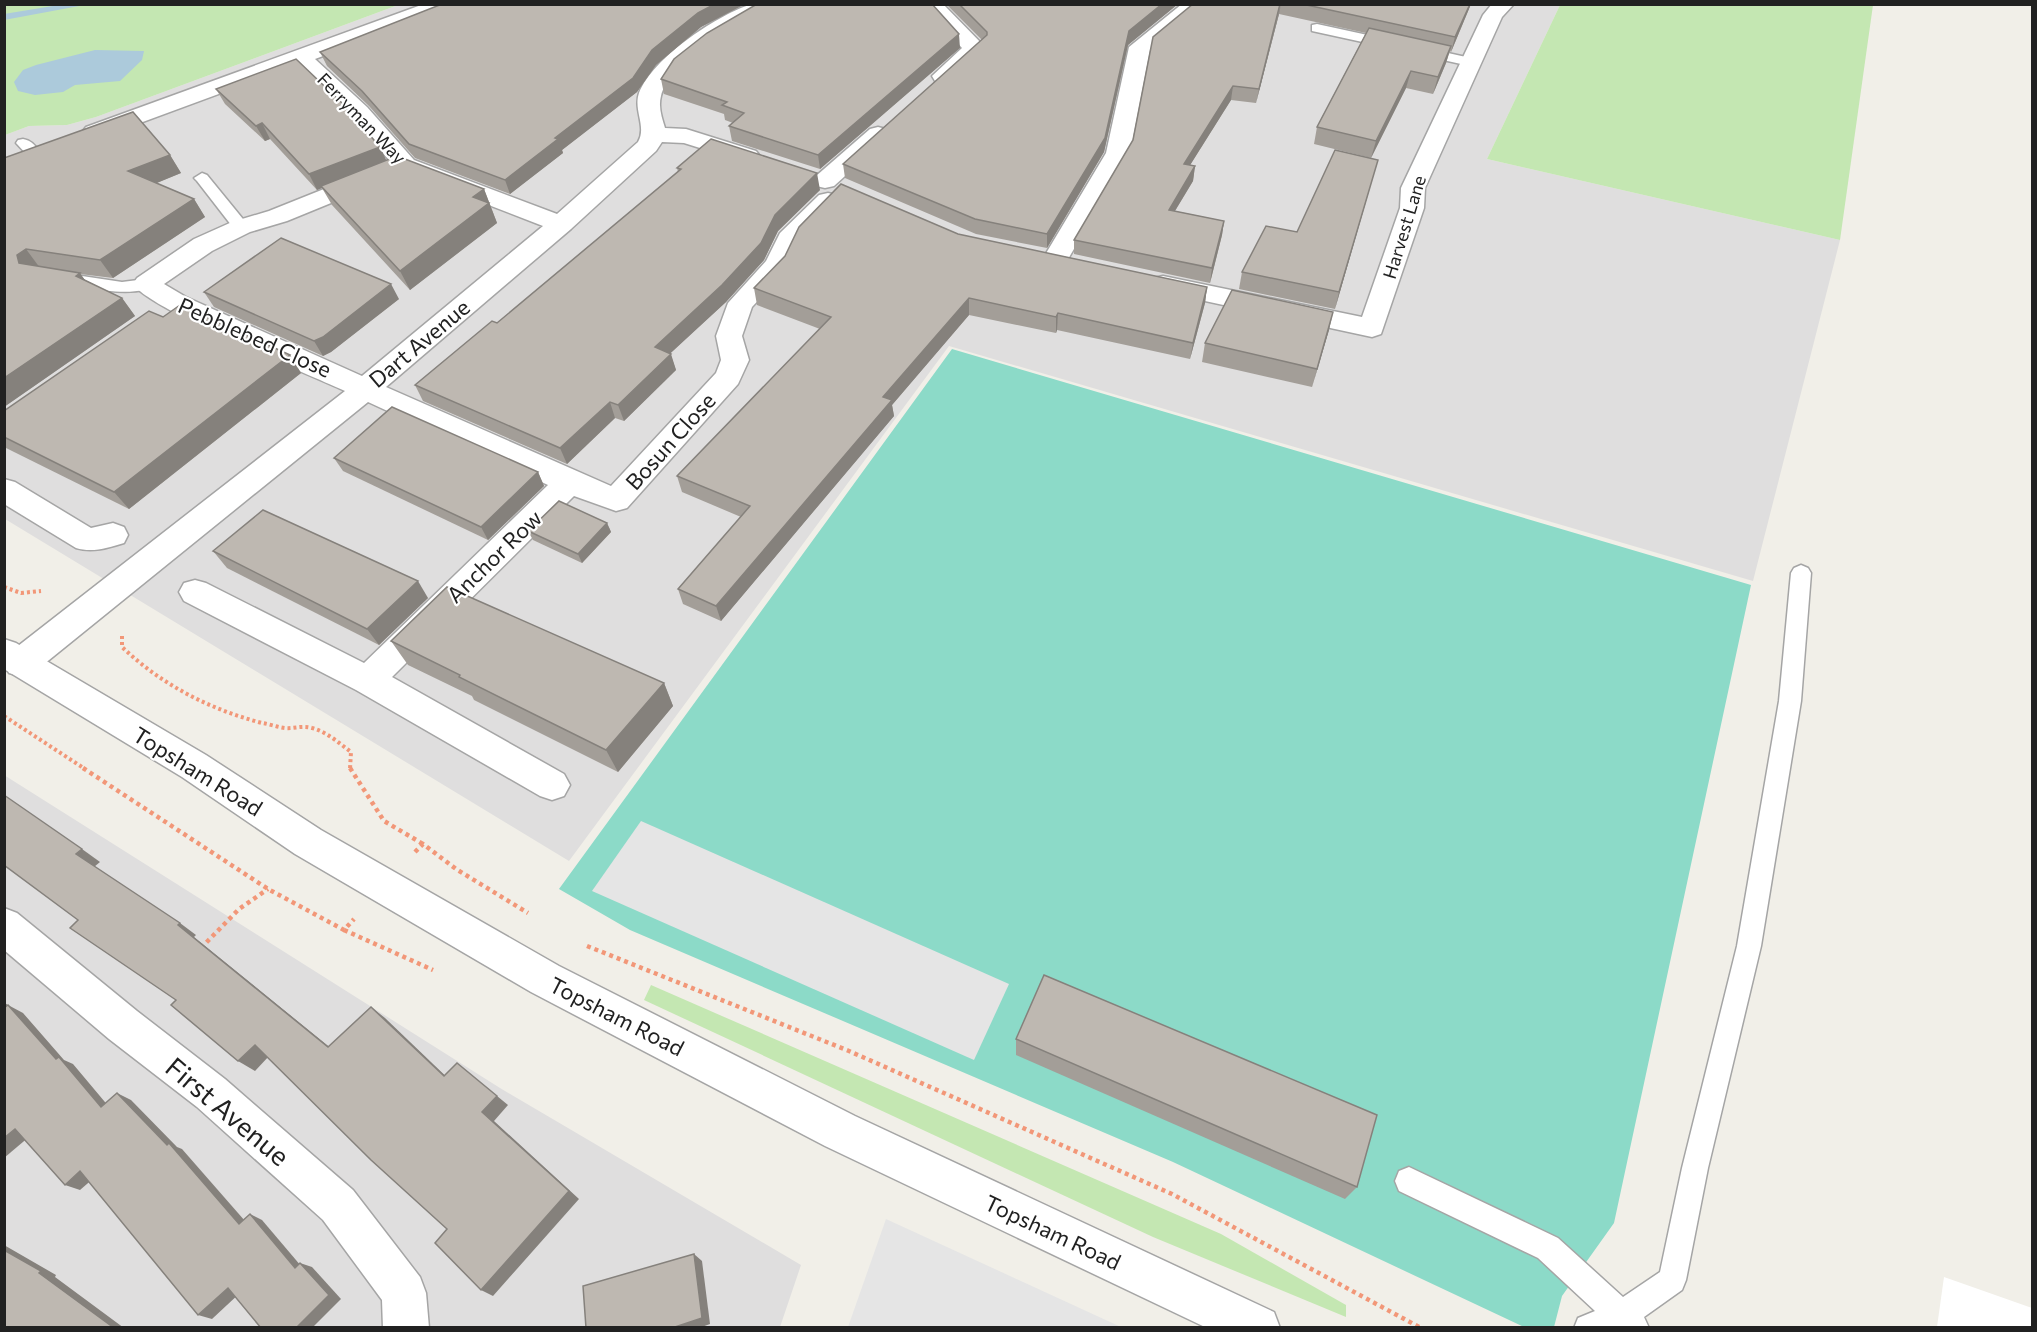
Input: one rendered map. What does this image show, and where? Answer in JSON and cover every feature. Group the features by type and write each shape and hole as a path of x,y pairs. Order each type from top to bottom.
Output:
{"street":[{"name":"Ferryman Way","path":"76,138 445,4"},
{"path":"771,4 737,19 684,53 655,84 650,95 649,110 654,135 686,136 772,164"},
{"path":"931,4 975,48 931,87"},
{"path":"1054,261 1118,153 1140,47 1196,4"},
{"name":"Harvest Lane","path":"1143,280 1372,328 1412,208 1413,188 1493,15 1504,4"},
{"name":"Ferryman Way","path":"301,57 359,112 406,165 562,224"},
{"name":"Bosun Close","path":"366,388 569,482 616,500 728,377 735,360 729,336 733,319 741,303 777,265 789,239 830,184 896,118"},
{"name":"Dart Avenue","path":"13,657 97,603 366,388 562,224 648,146 654,135"},
{"path":"24,153 55,146"},
{"name":"Pebblebed Close","path":"366,388 167,310 146,284 203,245 241,226 278,216 406,165"},
{"name":"Anchor Row","path":"368,680 569,482"},
{"path":"4,490 87,540 113,535"},
{"path":"195,592 368,680 552,785"},
{"name":"Topsham Road","path":"13,657 194,766 308,842 545,979 840,1131 1258,1328"},
{"name":"First Avenue","path":"4,926 123,1025 211,1093 338,1205 404,1293 406,1328"}],"lane":[{"path":"1317,28 1470,62"},
{"path":"202,178 241,226"},
{"path":"40,275 122,287 146,284"},
{"path":"1588,1328 1628,1322 1672,1280 1695,1168 1749,946 1790,701 1800,573"},
{"path":"1409,1181 1548,1248 1628,1322"}],"path":[{"path":"4,587 21,593 66,588 97,603 123,620 122,647 142,669 184,693 282,728 307,726 333,738 351,752 350,769 384,821 423,844"},
{"path":"198,951 239,909 268,889"},
{"path":"576,942 849,1052 1172,1194 1421,1328"}],"shaded area":[{"path":"398,5 1560,5 1487,159 1840,240 1753,581 949,346 569,861 5,519 5,135 29,126 67,125 96,117"},
{"path":"4,775 500,1088 801,1265 780,1327 5,1327"},
{"path":"641,821 1009,984 974,1060 592,891"},
{"path":"886,1219 1121,1327 848,1327"}],"green space":[{"path":"5,5 398,5 96,117 67,125 29,126 5,135"},
{"path":"1560,5 1873,5 1840,240 1487,159"},
{"path":"952,349 1751,585 1614,1223 1562,1296 1554,1327 1524,1327 1173,1162 630,930 559,889"},
{"path":"651,985 1221,1234 1346,1305 1346,1317 1153,1237 644,1000"}],"water":[{"path":"95,50 144,51 142,60 120,81 75,85 63,92 35,95 18,91 14,82 23,70"}],"pier":[{"path":"1944,1277 2032,1308 2032,1327 1937,1327"}],"building":[{"path":"442,4 715,4 698,13 652,50 633,78 505,180 409,144 362,91 320,52"},
{"path":"757,4 932,4 959,34 818,155 729,126 744,113 722,105 727,102 661,79 674,59 707,33"},
{"path":"959,4 1162,4 1129,31 1105,138 1047,234 975,219 843,164 987,35 987,32"},
{"path":"1193,4 1280,4 1259,89 1233,86 1184,164 1195,166 1169,210 1224,221 1212,268 1074,240 1133,140 1153,37"},
{"path":"1302,4 1470,4 1455,37"},
{"path":"1369,28 1451,46 1438,77 1411,71 1376,141 1317,127"},
{"path":"296,59 342,103 380,147 309,174 262,123 256,126 216,89"},
{"path":"133,112 170,155 128,171 194,199 100,260 26,249 17,255 19,263 80,273 76,276 122,298 4,378 4,158"},
{"path":"711,139 817,173 775,215 761,243 722,285 655,347 671,354 618,405 610,402 560,448 415,385 492,321 497,323 681,169 677,168"},
{"path":"1335,150 1378,160 1339,292 1242,272 1266,226 1297,232"},
{"path":"397,156 484,189 473,197 489,203 400,271 321,186"},
{"path":"841,184 958,234 1207,287 1193,343 1058,313 1056,317 969,298 883,397 892,400 716,606 678,589 750,506 677,476 831,317 754,288 785,256 799,227"},
{"path":"281,238 391,284 323,337 314,341 204,292"},
{"path":"1232,290 1333,312 1317,369 1205,343"},
{"path":"180,305 290,355 114,492 4,437 4,411 149,311 163,317"},
{"path":"392,407 538,472 481,527 334,458"},
{"path":"559,501 607,523 578,554 528,531"},
{"path":"263,510 418,581 367,629 213,551"},
{"path":"447,587 664,683 606,750 391,641"},
{"path":"4,795 82,849 76,854 180,923 178,925 328,1047 371,1007 444,1076 457,1063 497,1096 482,1112 569,1191 481,1290 435,1243 447,1229 371,1160 255,1045 238,1061 171,1005 176,1000 70,928 78,920 4,865"},
{"path":"1044,975 1377,1115 1357,1187 1016,1039"},
{"path":"8,1005 56,1059 59,1057 101,1107 117,1093 167,1145 169,1143 239,1224 250,1214 295,1268 300,1263 329,1295 296,1328 261,1328 228,1288 198,1315 80,1171 65,1185 15,1129 4,1138 4,1008"},
{"path":"4,1250 41,1271 39,1273 114,1328 4,1328"},
{"path":"694,1254 702,1318 672,1328 586,1328 583,1286"}],"waterway":[{"path":"4,17 86,4"}]}
